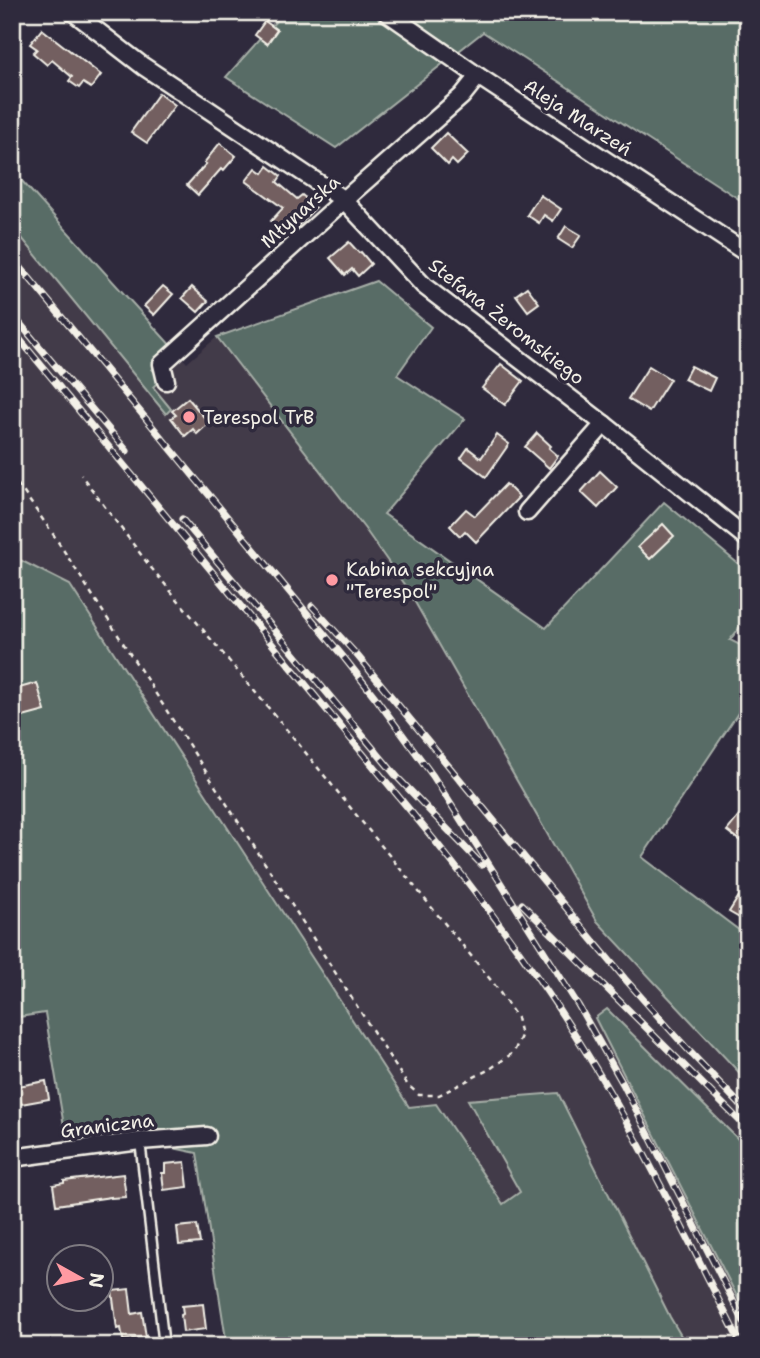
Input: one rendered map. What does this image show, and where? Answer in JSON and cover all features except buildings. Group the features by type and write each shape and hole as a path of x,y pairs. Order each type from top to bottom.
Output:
{"street":[{"name":"Stefana Żeromskiego","path":"73,12 143,66 344,200 424,286 748,539"},
{"name":"Aleja Marzeń","path":"386,12 748,254"},
{"name":"Młynarska","path":"166,381 162,364 463,96 478,76"},
{"path":"527,512 604,424"},
{"name":"Graniczna","path":"12,1157 140,1141 207,1136"}],"lane":[{"path":"140,1141 164,1346"}],"path":[{"path":"12,476 60,545 407,1084 419,1095 439,1095 490,1069 514,1052 521,1036 517,1018 502,996 292,736 148,564 81,475"}],"shaded area":[{"path":"12,170 187,363 217,337 365,529 408,590 597,921 748,1082 748,1149 595,1018 748,1318 748,1346 687,1346 670,1317 520,1192 503,1204 436,1104 409,1107 70,585 12,556"}],"green space":[{"path":"284,12 748,12 748,205 483,32 336,148 226,77"},
{"path":"12,170 173,348 152,369 161,379 153,387 171,409 166,414 12,226"},
{"path":"376,281 431,327 397,375 465,419 384,514 546,628 664,502 748,572 748,617 730,640 748,649 748,698 642,857 748,937 748,1082 597,921 408,590 365,529 217,337"},
{"path":"12,556 70,585 409,1107 436,1104 503,1204 520,1192 468,1100 558,1093 687,1346 227,1346 197,1153 140,1141 66,1138 45,1013 12,1018"},
{"path":"607,1009 748,1149 748,1318 595,1018"}],"railway":[{"path":"12,257 345,659 433,776 578,1005 623,1084 748,1330"},
{"path":"12,314 127,451"},
{"path":"12,330 432,837 522,956 564,1017 626,1121 742,1346"},
{"path":"182,519 398,778 482,865"},
{"path":"312,606 356,654 625,979 748,1113"},
{"path":"522,904 748,1129"}],"place":[{"name":"Terespol TrB","path":"189,417"},
{"name":"Kabina sekcyjna \"Terespol\"","path":"332,580"}]}
